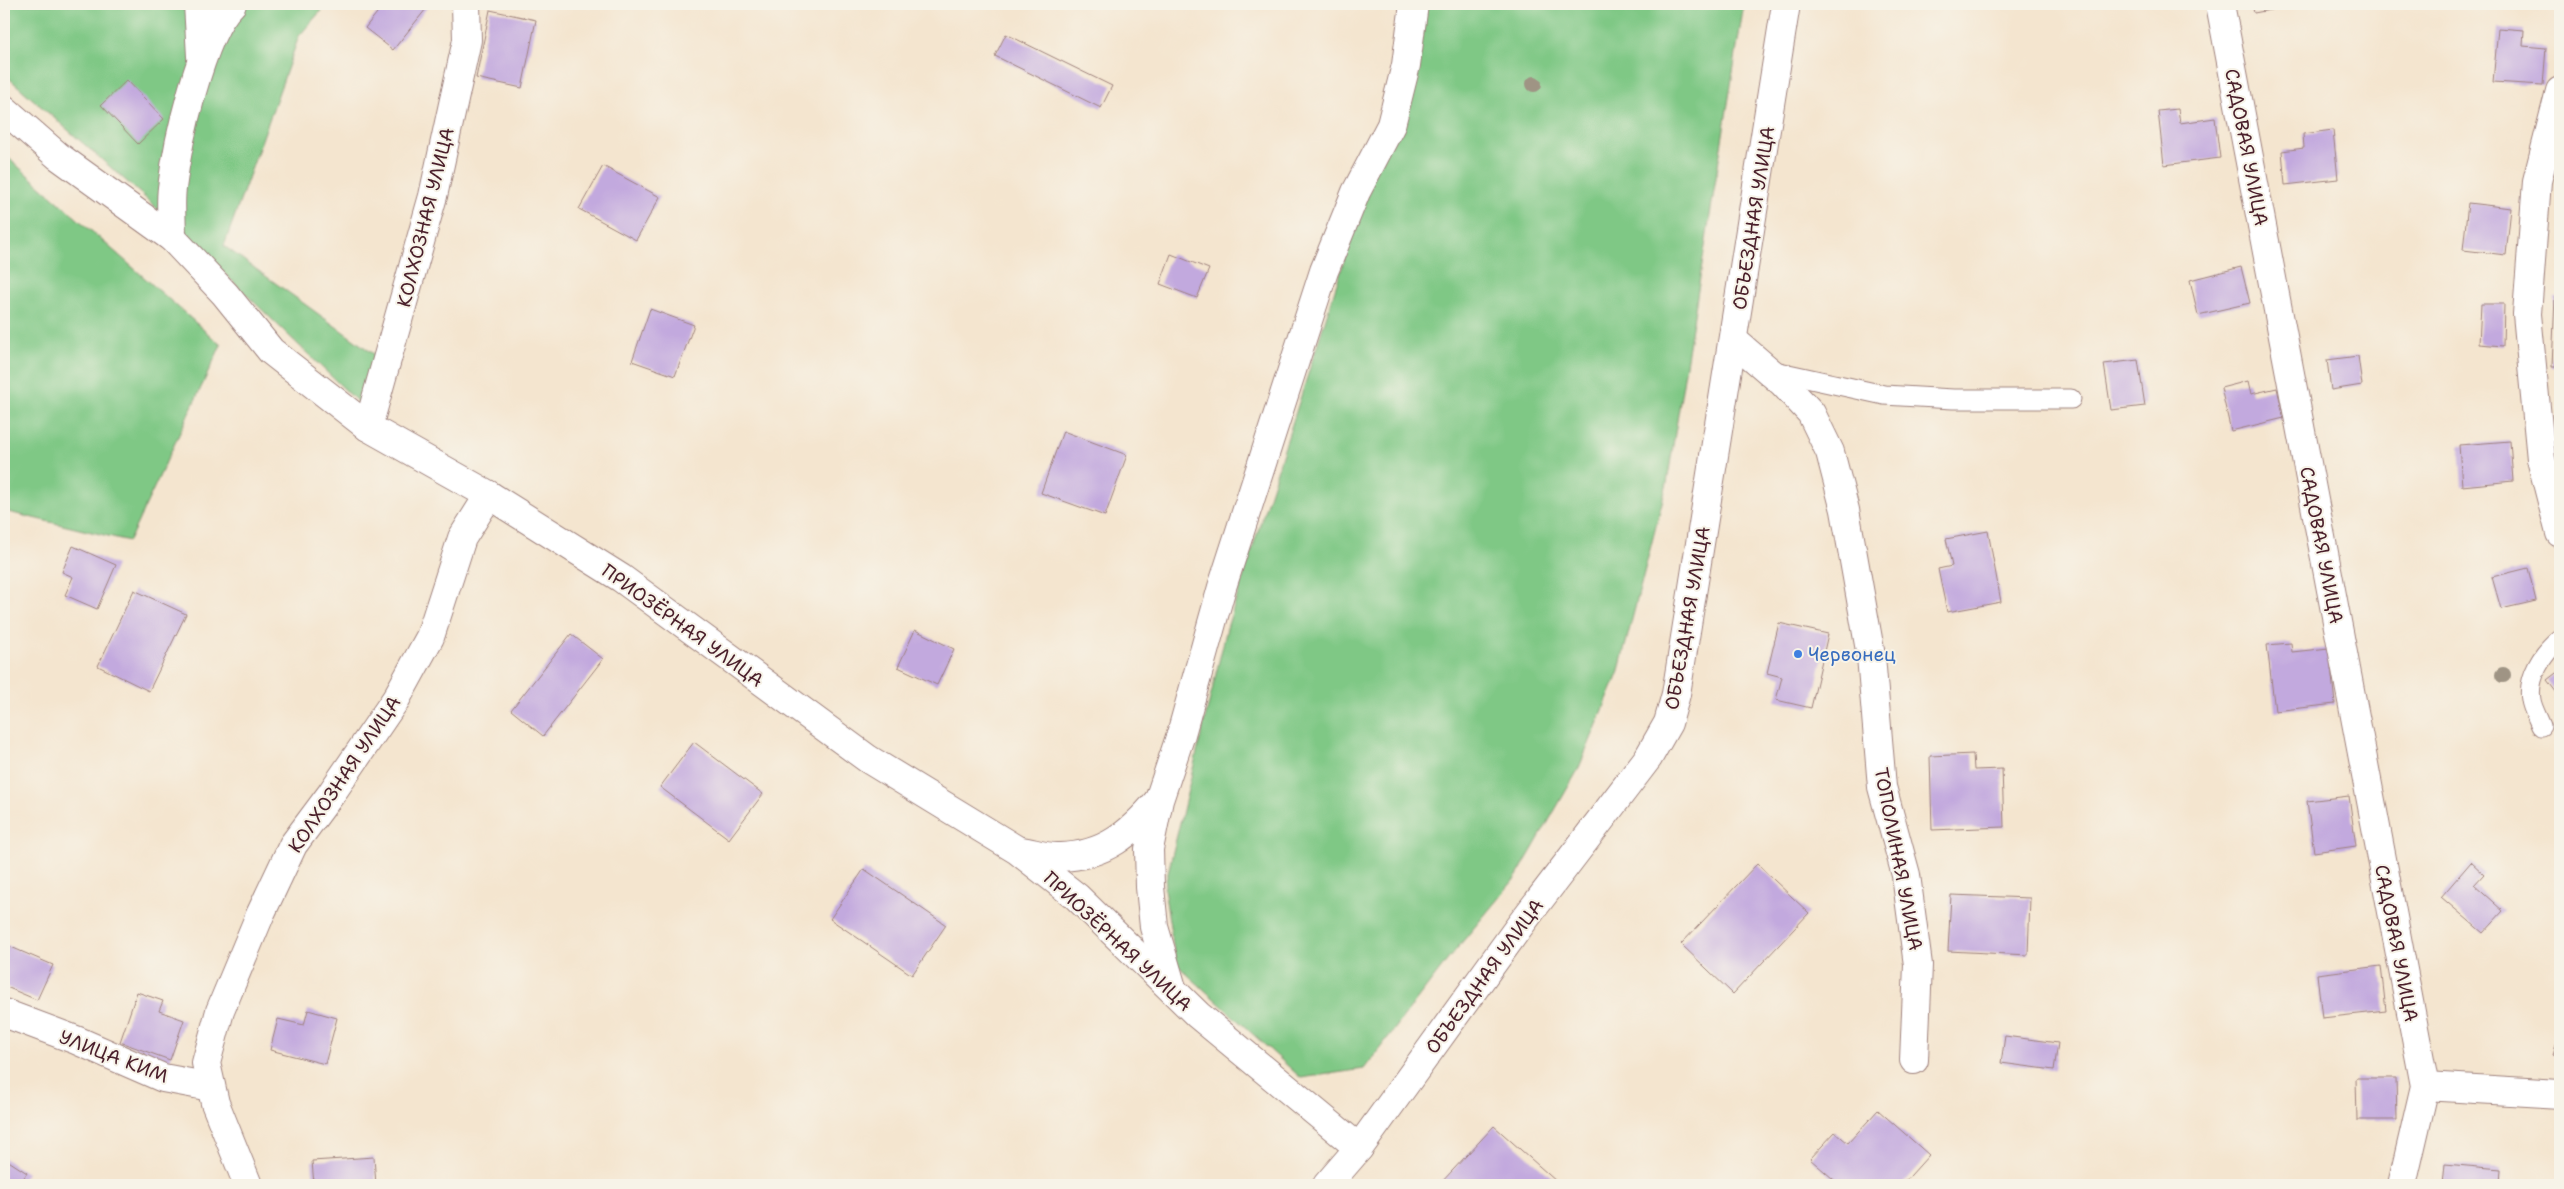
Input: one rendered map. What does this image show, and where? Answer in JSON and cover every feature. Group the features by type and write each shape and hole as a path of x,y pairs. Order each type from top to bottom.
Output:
{"street":[{"path":"198,4 202,63"},
{"path":"172,238 172,190 181,134 202,63 217,24 232,4"},
{"name":"КОЛХОЗНАЯ УЛИЦА","path":"368,427 433,196 467,40 466,4"},
{"path":"1173,991 1154,927 1150,888 1150,849 1159,800 1181,734 1222,587 1324,271 1356,192 1391,125 1406,65 1414,4"},
{"name":"ОБЪЕЗДНАЯ УЛИЦА","path":"1327,1185 1359,1148 1521,924 1648,758 1668,723 1676,694 1786,4"},
{"name":"САДОВАЯ УЛИЦА","path":"2220,4 2425,1086 2402,1185"},
{"path":"2560,91 2537,181 2527,314 2540,459 2560,533"},
{"name":"ПРИОЗЁРНАЯ УЛИЦА","path":"4,109 58,156 172,238 225,294 270,350 368,427 489,494 621,578 868,760 1017,850 1077,897 1198,1014 1359,1148"},
{"name":"ТОПОЛИНАЯ УЛИЦА","path":"1733,340 1811,412 1830,452 1845,510 1871,656 1882,787 1906,875 1918,965 1914,1060"},
{"name":"КОЛХОЗНАЯ УЛИЦА","path":"211,1087 206,1064 220,1011 260,915 293,845 331,794 396,699 430,637 462,538 489,494"},
{"path":"1017,850 1058,858 1086,854 1125,837 1159,800"},
{"name":"УЛИЦА КИМ","path":"4,1013 76,1040 163,1078 211,1087"},
{"path":"2425,1086 2560,1094"},
{"path":"211,1087 234,1156 248,1185"}],"lane":[{"path":"1766,369 1884,395 1953,399 2071,399"},
{"path":"2541,726 2531,700 2531,682 2542,658 2560,639"}],"green space":[{"path":"4,4 327,4 299,36 224,246 374,354 363,407 149,201 4,74"},
{"path":"1426,4 1744,4 1667,483 1618,674 1578,770 1517,876 1449,958 1364,1069 1301,1078 1176,964 1164,889 1227,628"},
{"path":"4,154 221,345 129,541 4,511"}],"building":[{"path":"384,4 430,4 393,50 365,28"},
{"path":"2252,4 2290,4 2291,6 2254,13"},
{"path":"490,10 536,20 522,88 476,78"},
{"path":"2498,28 2524,30 2523,46 2546,48 2543,85 2493,82"},
{"path":"1006,34 1112,86 1101,108 995,56"},
{"path":"127,80 164,119 138,144 101,105"},
{"path":"2178,109 2180,123 2215,118 2220,158 2164,165 2158,111"},
{"path":"2333,130 2338,179 2285,185 2282,151 2304,148 2303,134"},
{"path":"603,166 660,197 636,240 579,209"},
{"path":"2468,203 2511,208 2506,255 2463,250"},
{"path":"1171,254 1209,269 1197,298 1160,284"},
{"path":"2241,267 2250,303 2198,315 2190,280"},
{"path":"2555,297 2560,297 2560,367 2552,367"},
{"path":"2481,304 2504,304 2503,346 2479,344"},
{"path":"650,309 694,325 675,376 632,361"},
{"path":"2358,356 2362,385 2331,390 2327,360"},
{"path":"2138,360 2145,406 2111,410 2104,364"},
{"path":"2248,381 2251,394 2277,388 2284,418 2231,431 2221,388"},
{"path":"1063,431 1127,455 1105,516 1041,493"},
{"path":"2510,441 2513,481 2462,486 2459,445"},
{"path":"1988,531 2001,602 1947,612 1938,569 1952,566 1946,539"},
{"path":"73,546 116,565 97,609 65,595 73,577 62,572"},
{"path":"2528,568 2536,601 2501,609 2492,577"},
{"path":"134,590 186,614 149,691 98,666"},
{"name":"Червонец","path":"1779,623 1828,634 1811,708 1776,700 1782,677 1767,673"},
{"path":"915,630 954,649 937,685 898,667"},
{"path":"571,634 603,659 543,736 511,710"},
{"path":"2291,643 2292,652 2329,648 2335,704 2275,711 2267,645"},
{"path":"2560,670 2560,697 2547,680"},
{"path":"694,742 763,794 729,839 660,787"},
{"path":"1973,754 1974,770 2002,769 2004,827 1932,830 1930,756"},
{"path":"2349,796 2356,846 2314,852 2307,801"},
{"path":"2471,862 2484,874 2474,885 2503,911 2483,933 2441,897"},
{"path":"1757,864 1809,913 1733,994 1681,944"},
{"path":"864,869 946,925 912,975 830,919"},
{"path":"1951,895 2030,898 2028,955 1948,951"},
{"path":"4,944 53,965 37,1000 4,986"},
{"path":"2381,966 2386,1011 2322,1018 2317,974"},
{"path":"137,992 163,1001 159,1011 184,1020 170,1060 120,1042"},
{"path":"308,1010 337,1018 325,1064 270,1050 278,1019 304,1025"},
{"path":"2560,1034 2560,1057 2553,1054"},
{"path":"2005,1036 2058,1043 2054,1070 2001,1063"},
{"path":"2356,1078 2396,1078 2397,1120 2357,1120"},
{"path":"1878,1110 1929,1155 1902,1185 1840,1185 1810,1159 1835,1132 1848,1143"},
{"path":"1494,1126 1557,1182 1553,1185 1439,1185"},
{"path":"374,1157 376,1185 314,1185 312,1161"},
{"path":"4,1158 27,1173 19,1185 4,1185"},
{"path":"2445,1164 2501,1169 2500,1185 2443,1185"}],"place":[{"name":"Червонец","path":"1798,654"}]}
